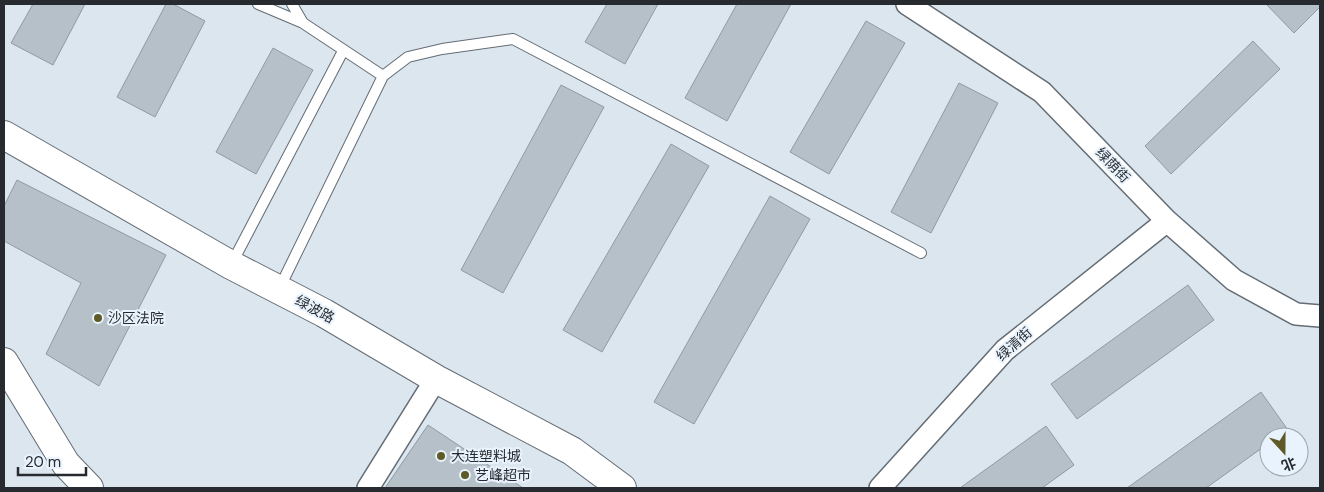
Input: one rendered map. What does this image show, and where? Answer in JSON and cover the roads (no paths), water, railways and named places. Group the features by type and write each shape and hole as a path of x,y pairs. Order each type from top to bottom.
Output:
{"main road":[{"name":"绿波路","path":"4,135 231,265 324,313 436,378 572,451 622,488"},
{"path":"4,362 66,464 89,488"}],"street":[{"name":"绿荫街","path":"907,4 1042,92 1167,221 1234,280 1296,314 1320,316"},
{"name":"绿清街","path":"880,488 1005,350 1167,221"},
{"path":"368,488 436,378"}],"lane":[{"path":"258,4 303,23 383,76"},
{"path":"292,4 303,23"},
{"path":"279,290 383,76 408,57 442,49 512,39 921,253"},
{"path":"231,265 343,50"}],"place":[{"name":"沙区法院","path":"98,318"},
{"name":"大连塑料城","path":"441,456"},
{"name":"艺峰超市","path":"465,475"}]}
